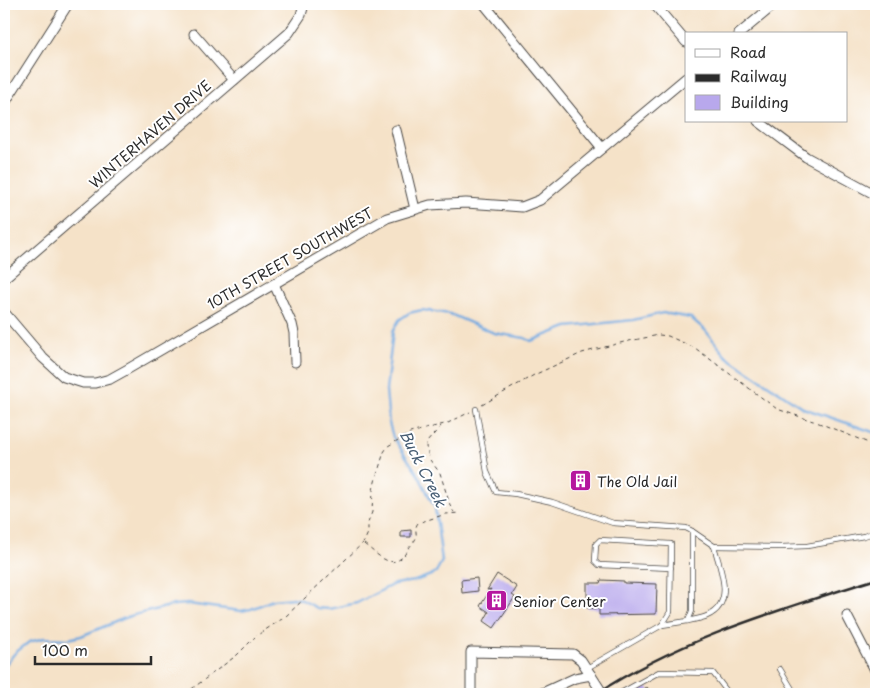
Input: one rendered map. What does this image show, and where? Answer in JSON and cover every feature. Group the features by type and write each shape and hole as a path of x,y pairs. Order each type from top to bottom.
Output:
{"street":[{"path":"4,104 68,4"},
{"name":"WINTERHAVEN DRIVE","path":"4,278 289,33 301,16 304,4"},
{"path":"484,4 602,148"},
{"path":"654,4 685,41"},
{"path":"741,32 775,4"},
{"path":"194,34 234,80"},
{"name":"10TH STREET SOUTHWEST","path":"4,312 43,358 64,377 83,383 105,381 387,218 415,209 448,203 514,207 528,206 540,200 685,79"},
{"path":"759,122 806,157 876,194"},
{"path":"396,130 415,209"},
{"path":"274,284 292,324 296,362"},
{"path":"847,616 876,672"},
{"path":"471,694 471,652 568,653 576,656 589,671 602,694"},
{"path":"540,694 589,671"}],"lane":[{"path":"476,408 487,472 496,492 516,494 552,502 613,522 686,528 714,546 807,546 864,536 876,532"},
{"path":"688,621 692,610 692,531"},
{"path":"662,625 670,612 671,568 671,544 600,540 596,544 595,561 599,565 671,568"},
{"path":"589,671 662,625 706,616 723,602 723,580 714,546"},
{"path":"780,669 794,694"},
{"path":"619,694 659,672 713,673 730,694"}],"path":[{"path":"185,694 232,659 256,636 286,616 363,543 368,533 376,478 384,452 392,444 410,433 442,426 534,375 582,353 624,342 660,335 668,336 695,348 777,409 876,446"},
{"path":"442,426 427,442 426,447 430,460 440,473 454,513"},
{"path":"363,543 392,562 406,554 416,539 416,526 418,523 460,513"}],"building":[{"path":"411,530 411,537 401,537 401,531"},
{"name":"Senior Center","path":"497,574 517,587 512,595 515,597 494,628 484,621 489,612 480,606 491,589 487,590"},
{"path":"477,578 478,591 462,593 461,580"},
{"path":"601,580 657,584 656,614 599,615 599,609 587,608 587,583 600,583"},
{"path":"647,687 652,694 634,694"}],"waterway":[{"name":"Buck Creek","path":"4,666 15,653 29,642 44,638 68,639 81,636 130,616 174,605 188,604 241,611 273,600 293,598 300,599 317,608 329,609 357,603 394,584 415,581 436,572 442,561 435,508 419,476 393,437 389,423 386,390 393,331 399,320 409,313 422,310 450,314 494,333 525,338 531,341 567,327 633,320 663,313 691,318 705,330 727,357 803,408 876,433"}],"railway":[{"path":"596,694 628,674 697,641 768,614 876,579"}],"place":[{"name":"The Old Jail","path":"581,481"},
{"name":"Senior Center","path":"497,601"}]}
